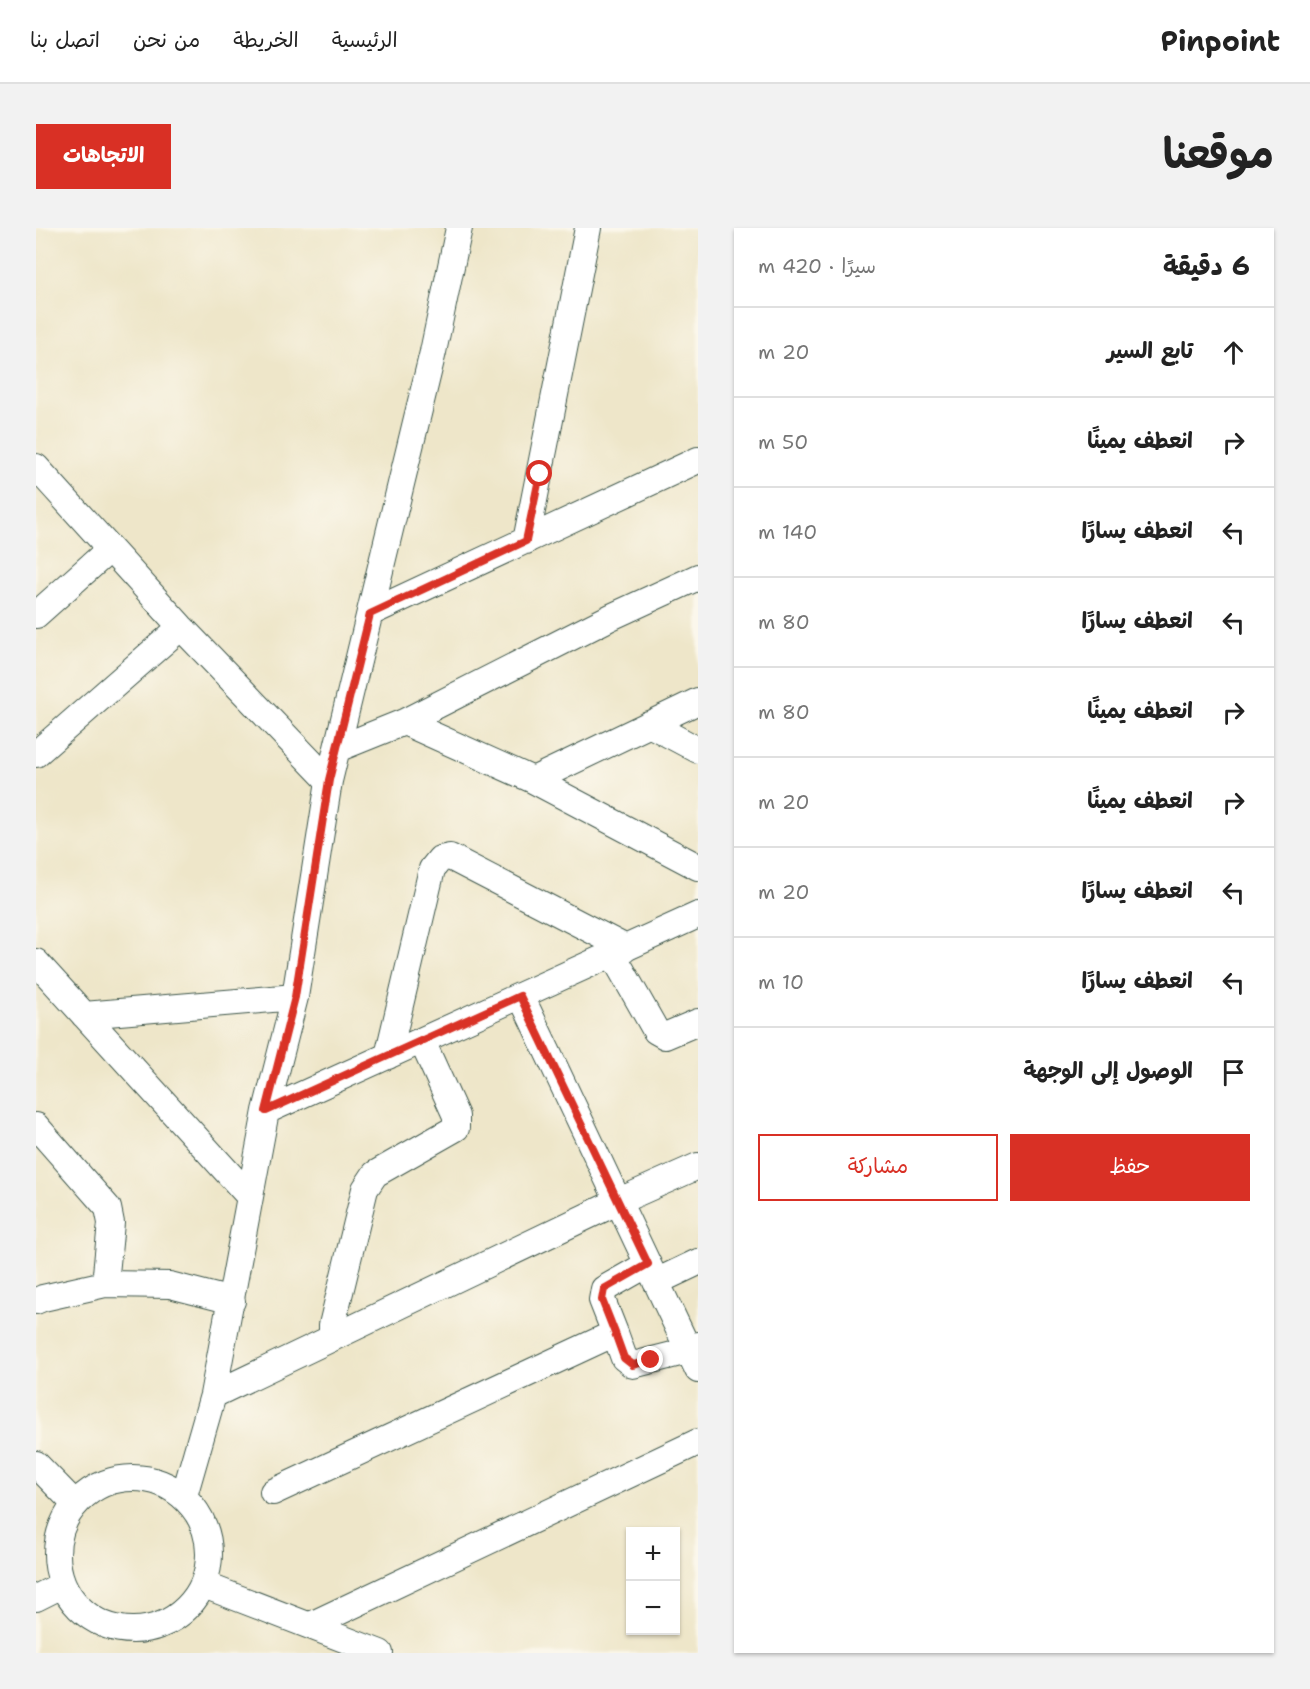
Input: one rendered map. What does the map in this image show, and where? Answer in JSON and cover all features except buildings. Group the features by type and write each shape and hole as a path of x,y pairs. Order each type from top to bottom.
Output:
{"street":[{"path":"184,1496 213,1395 266,1111 295,997 329,780 432,352 459,228"},
{"path":"526,541 588,228"},
{"path":"370,614 698,460"},
{"path":"36,468 181,627 329,780"},
{"path":"36,615 110,549"},
{"path":"338,749 404,722 611,617 698,578"},
{"path":"36,754 181,627"},
{"path":"533,780 698,701"},
{"path":"404,722 533,780 698,867"},
{"path":"649,724 698,750"},
{"path":"388,1056 432,869 440,859 450,857 620,952 656,1031 665,1036 698,1022"},
{"path":"266,1111 698,915"},
{"path":"36,962 250,1197"},
{"path":"520,996 617,1202 652,1273 695,1355 633,1365 624,1358 602,1300 604,1289 652,1273 698,1262"},
{"path":"84,1015 295,997"},
{"path":"332,1338 332,1325 365,1189 375,1173 456,1128 456,1116 422,1041"},
{"path":"36,1126 108,1208 111,1223 105,1284"},
{"path":"213,1395 617,1202 698,1166"},
{"path":"38,1296 105,1284 170,1285 232,1301"},
{"path":"273,1492 615,1333"},
{"path":"311,1625 698,1442"},
{"path":"36,1464 74,1503"},
{"path":"148,1478 184,1496 204,1522 211,1553 204,1585 183,1613 152,1630 115,1642 83,1614 62,1585 55,1557 59,1528 74,1503 107,1481 148,1478"},
{"path":"36,1598 62,1585"},
{"path":"204,1585 380,1653"}],"route":[{"path":"540,474 526,541 370,614 329,780 295,997 266,1111 520,996 648,1264 604,1289 602,1300 624,1358 633,1365 651,1360"}]}
